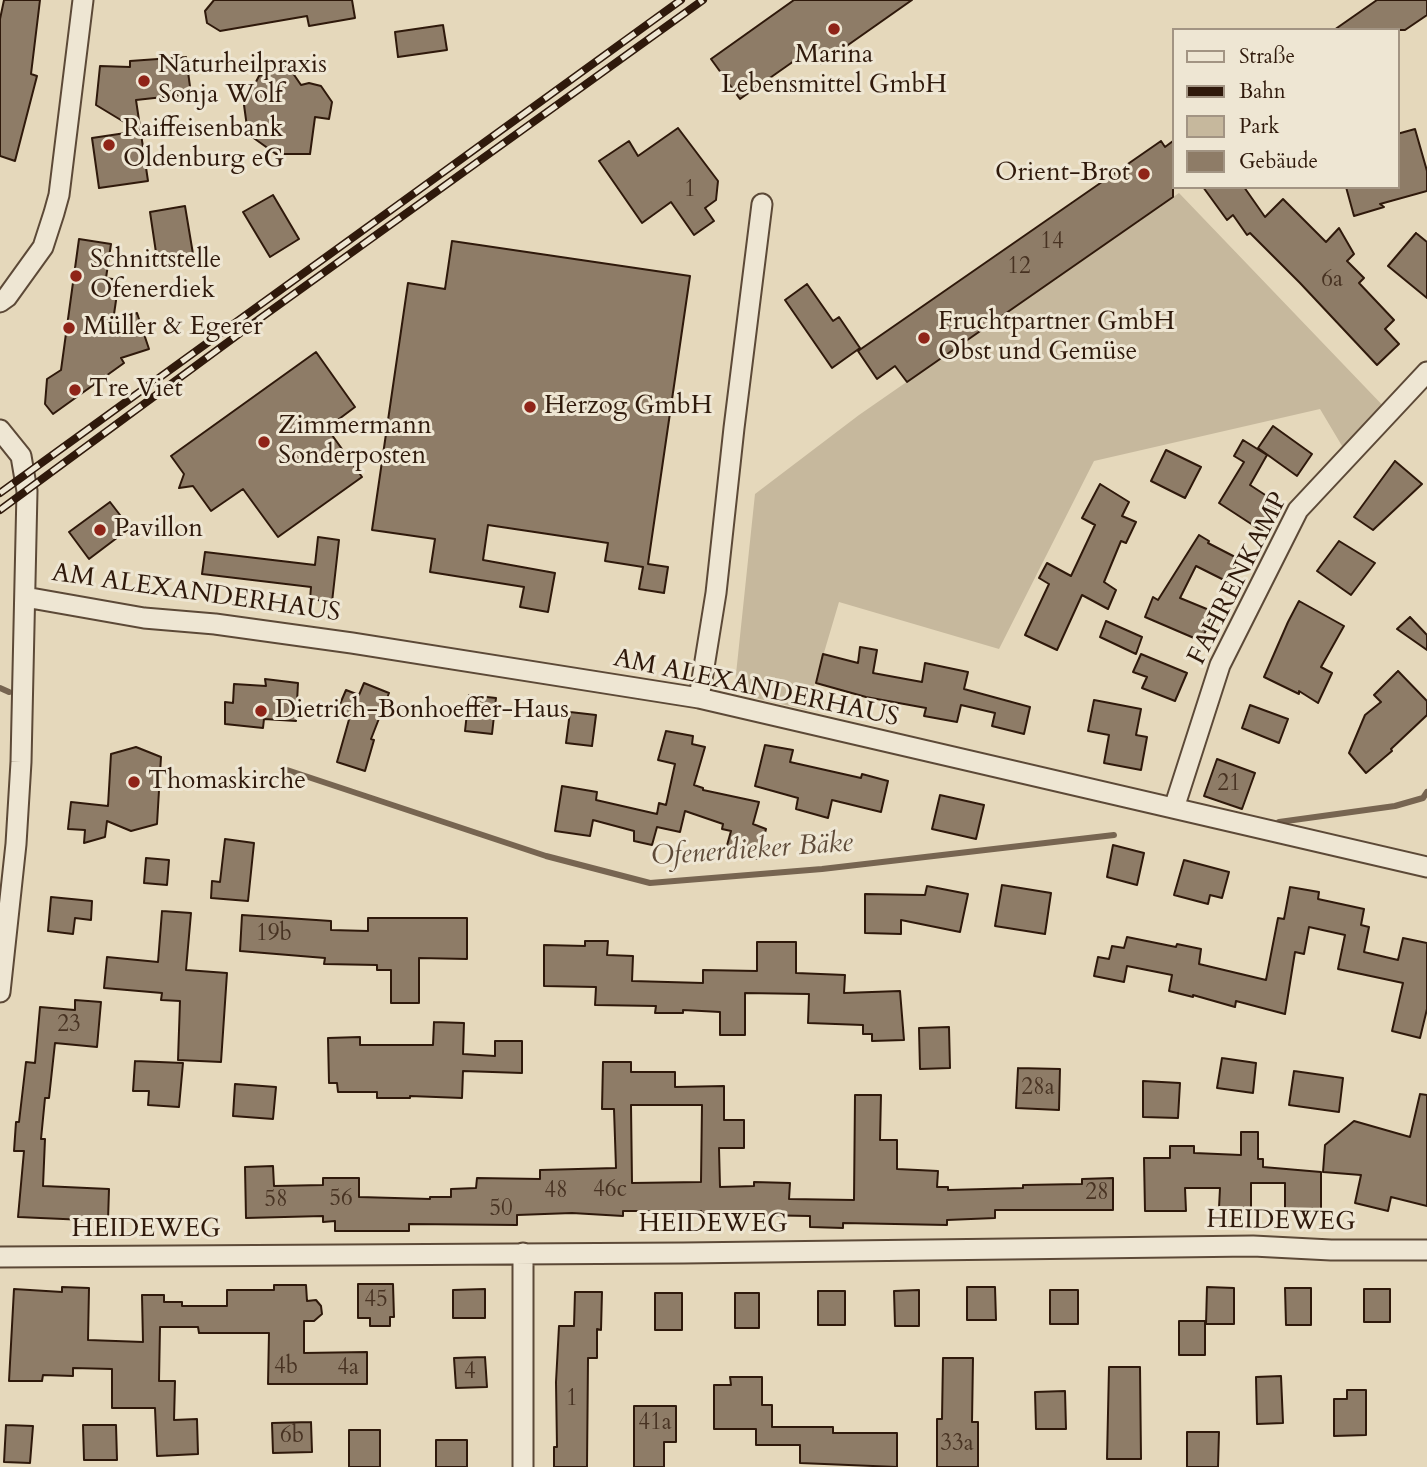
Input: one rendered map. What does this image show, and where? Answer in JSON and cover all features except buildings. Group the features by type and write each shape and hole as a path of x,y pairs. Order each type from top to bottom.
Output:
{"street":[{"path":"0,302 7,297 43,247 59,195 83,0"},
{"path":"699,698 716,593 762,204"},
{"name":"FAHRENKAMP","path":"1174,808 1220,665 1298,510 1427,372"},
{"path":"0,430 21,456 27,491 22,762 0,992"},
{"name":"AM ALEXANDERHAUS","path":"25,597 144,618 215,624 352,643 699,698 1427,867"},
{"name":"HEIDEWEG","path":"0,1256 1253,1246 1331,1250 1427,1250"},
{"path":"523,1253 523,1467"}],"green space":[{"path":"1179,193 1389,412 1348,456 1320,409 1094,461 999,649 839,602 807,710 734,693 755,494 859,415"}],"waterway":[{"name":"Ofenerdieker Bäke","path":"0,688 9,692"},
{"name":"Ofenerdieker Bäke","path":"284,769 546,856 650,883 822,869 1114,835"},
{"name":"Ofenerdieker Bäke","path":"1279,822 1395,806 1423,798 1427,792"}],"railway":[{"path":"0,493 681,0"},
{"path":"0,510 262,317 703,0"}],"place":[{"name":"Marina Lebensmittel GmbH","path":"834,29"},
{"name":"Naturheilpraxis Sonja Wolf","path":"144,81"},
{"name":"Raiffeisenbank Oldenburg eG","path":"109,145"},
{"name":"Orient-Brot","path":"1144,174"},
{"name":"Schnittstelle Ofenerdiek","path":"76,276"},
{"name":"Müller & Egerer","path":"69,328"},
{"name":"Fruchtpartner GmbH Obst und Gemüse","path":"924,338"},
{"name":"Tre Viet","path":"75,390"},
{"name":"Herzog GmbH","path":"530,407"},
{"name":"Zimmermann Sonderposten","path":"264,442"},
{"name":"Pavillon","path":"100,530"},
{"name":"Dietrich-Bonhoeffer-Haus","path":"261,711"},
{"name":"Thomaskirche","path":"134,782"}]}
